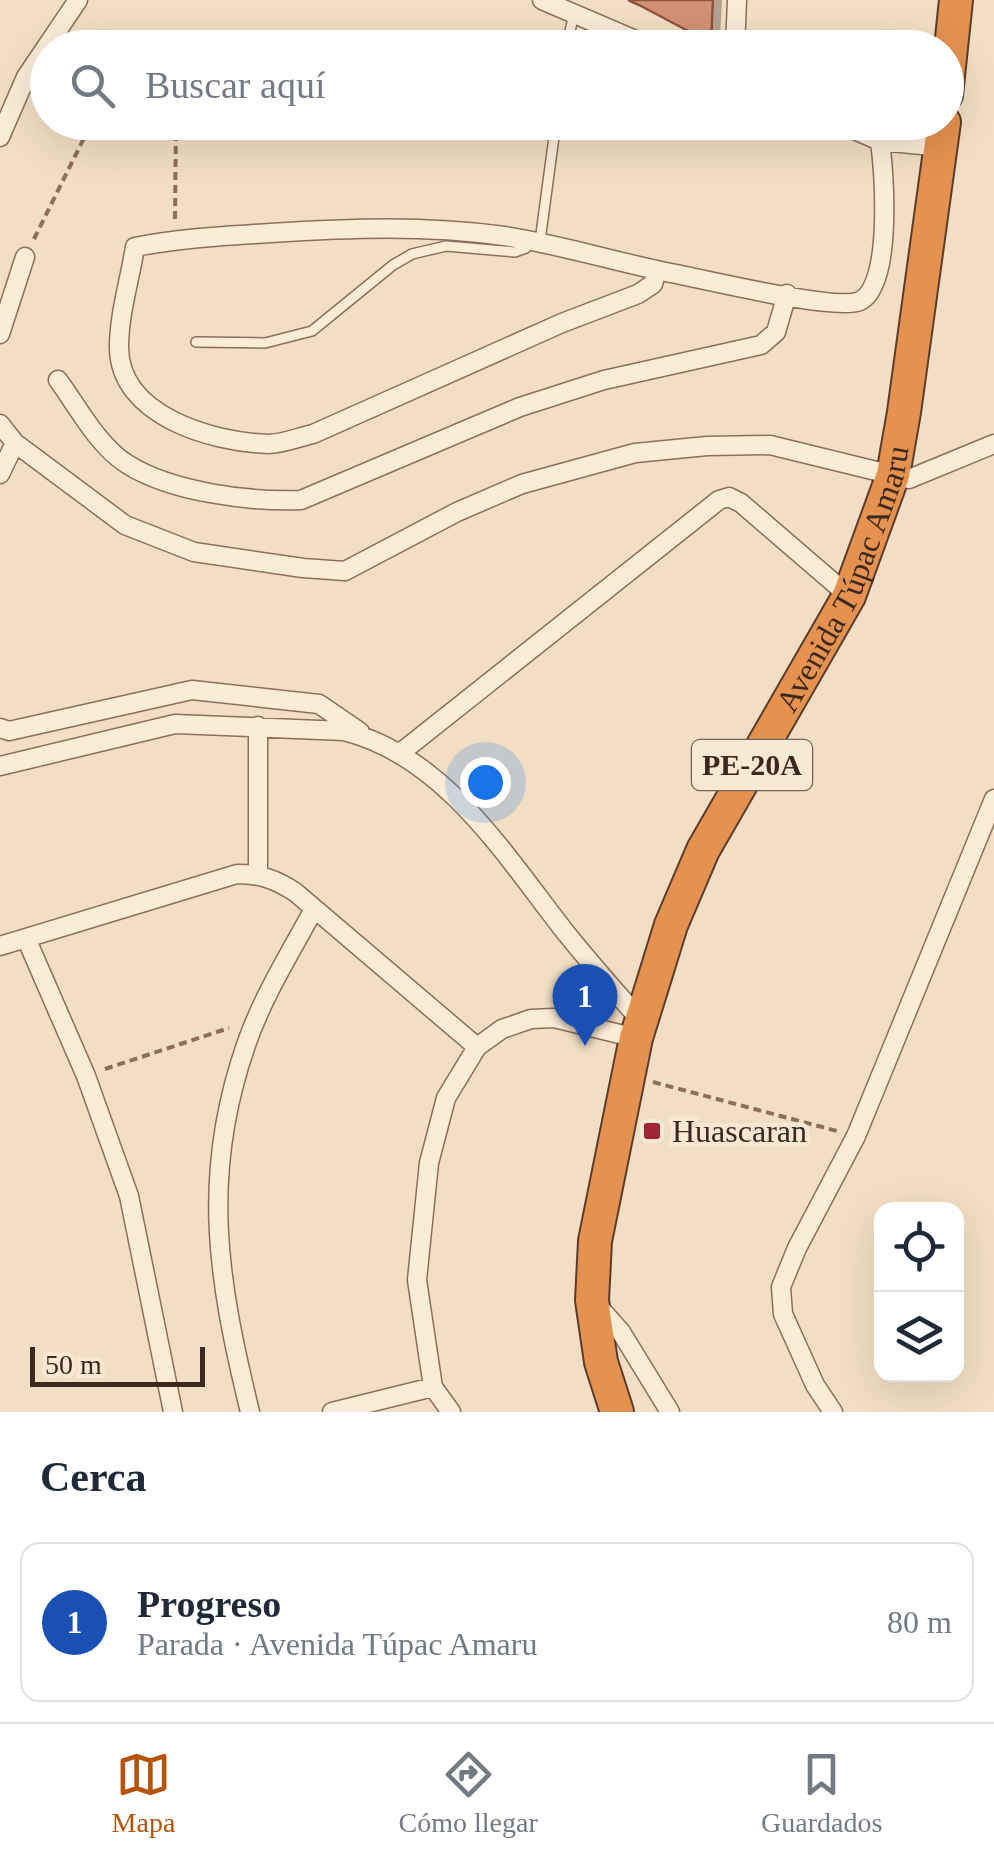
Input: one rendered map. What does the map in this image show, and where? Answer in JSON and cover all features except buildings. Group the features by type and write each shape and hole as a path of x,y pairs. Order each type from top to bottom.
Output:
{"highway":[{"path":"953,30 956,0"},
{"name":"Avenida Túpac Amaru","path":"617,1412 600,1362 592,1300 596,1241 638,1029 671,925 703,850 849,596 892,475 942,140"}],"street":[{"path":"58,30 78,0"},
{"path":"542,0 612,30"},
{"path":"736,30 737,0"},
{"path":"0,138 30,71"},
{"path":"876,140 898,140"},
{"path":"656,270 653,284 638,294 562,323 313,434 272,444 195,431 150,405 128,384 119,349 135,246 175,239 411,227 534,243 841,304 859,301 871,291 881,248 885,184 880,142"},
{"path":"0,334 25,257"},
{"path":"58,380 101,439 124,463 163,480 208,491 269,501 301,500 520,408 604,380 762,345 776,332 787,294"},
{"path":"0,424 15,443 125,525 212,555 346,571 457,512 522,484 635,452 770,446 909,479 994,444"},
{"path":"0,474 15,443"},
{"path":"399,754 719,500 729,498 741,503 849,596"},
{"path":"0,728 9,731 192,690 319,704 399,754 474,816 524,874 638,1029"},
{"path":"0,766 175,724 344,731 367,737"},
{"path":"258,726 258,874"},
{"path":"833,1412 815,1385 783,1314 781,1286 856,1136 994,799"},
{"path":"0,946 237,874 258,874 275,879 314,909 477,1047"},
{"path":"250,1412 227,1307 216,1204 230,1104 246,1044 314,909"},
{"path":"26,938 86,1076 129,1196 173,1412"},
{"path":"451,1412 433,1387 417,1280 429,1163 446,1098 477,1047 502,1029 531,1019 554,1018 638,1029"},
{"path":"592,1300 621,1332 670,1412"},
{"path":"332,1412 433,1387"}],"lane":[{"path":"570,30 574,14"},
{"path":"196,342 265,343 312,331 412,254 446,246 515,252 526,248 534,243 553,140"}],"path":[{"path":"25,257 83,140"},
{"path":"175,239 176,140"},
{"path":"86,1076 258,1019"},
{"path":"628,1075 856,1136"}],"place":[{"name":"Progreso","path":"585,1046"},
{"name":"Huascaran","path":"652,1131"}]}
